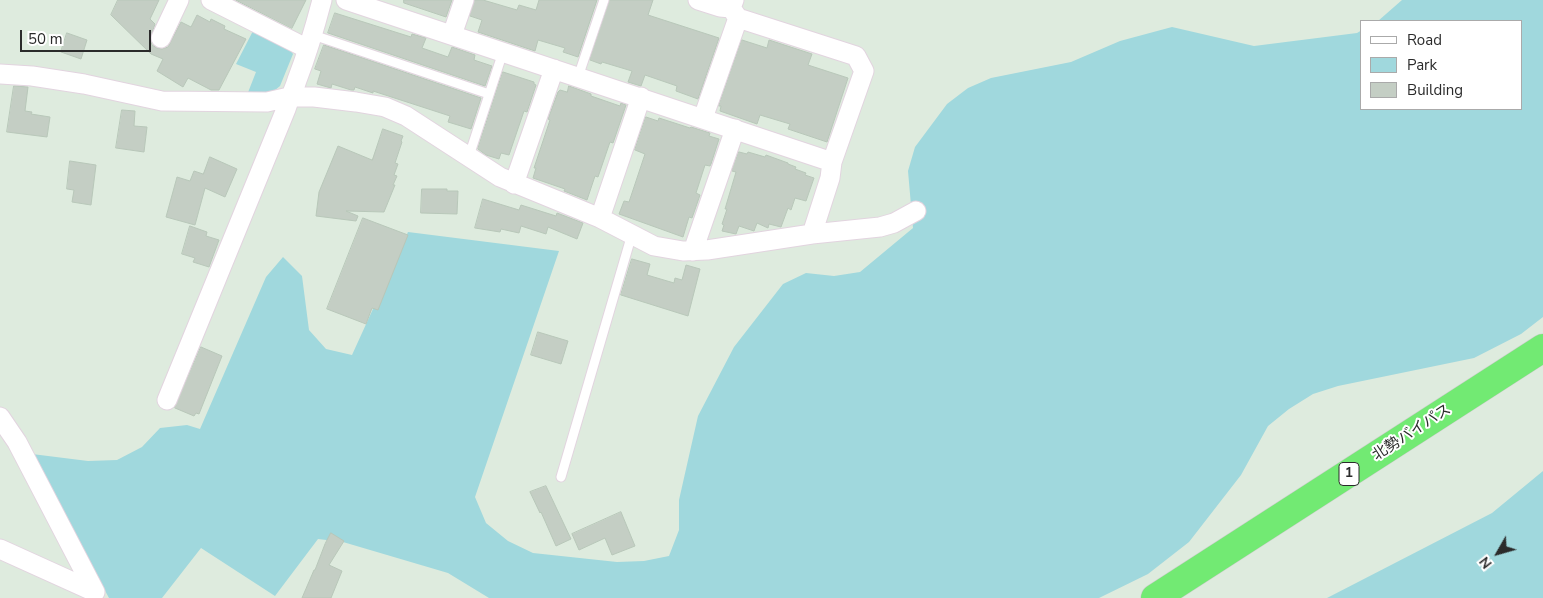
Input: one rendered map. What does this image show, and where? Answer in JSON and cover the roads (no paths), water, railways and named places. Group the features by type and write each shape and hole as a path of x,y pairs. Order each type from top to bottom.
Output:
{"highway":[{"name":"北勢バイパス","path":"1155,598 1543,348"}],"street":[{"path":"161,38 179,0"},
{"path":"211,0 310,42"},
{"path":"167,400 286,109 310,42 322,0"},
{"path":"346,0 832,162"},
{"path":"452,35 464,0"},
{"path":"698,0 734,9 856,56 864,71 832,162 830,178 812,234"},
{"path":"703,118 734,9"},
{"path":"514,184 554,69"},
{"path":"0,74 32,76 84,84 171,102 267,102 289,97 322,98 385,107 406,116 500,177 514,184 600,218 654,246 684,251 707,250 812,234 880,227 894,223 916,211"},
{"path":"600,218 641,97"},
{"path":"693,251 736,129"},
{"path":"0,417 17,442 95,592 0,549"}],"lane":[{"path":"578,77 604,0"},
{"path":"310,42 489,94"},
{"path":"468,156 503,52"},
{"path":"561,477 632,234"}]}
